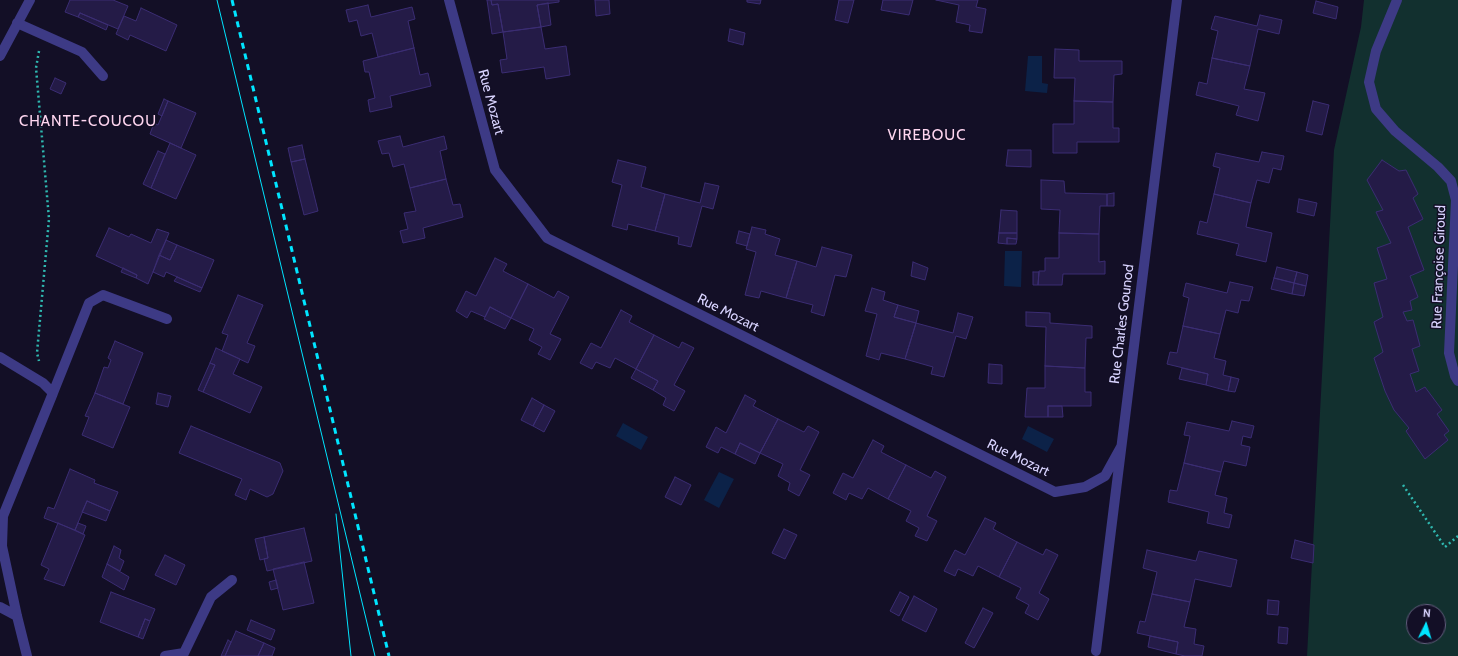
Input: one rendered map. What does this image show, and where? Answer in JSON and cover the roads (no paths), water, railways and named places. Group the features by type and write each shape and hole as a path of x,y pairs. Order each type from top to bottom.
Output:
{"street":[{"path":"0,56 30,0"},
{"name":"Rue Mozart","path":"449,0 495,170 546,238 1055,492 1085,487 1105,476 1121,447"},
{"name":"Rue Charles Gounod","path":"1096,651 1177,0"},
{"name":"Rue Françoise Giroud","path":"1398,0 1376,51 1369,82 1376,110 1395,131 1438,167 1451,181 1456,200 1449,353 1455,376 1458,381"},
{"path":"17,23 82,52 103,76"},
{"path":"27,656 2,546 3,516 90,303 103,295 167,319"},
{"path":"0,357 43,383 53,393"},
{"path":"165,656 184,653 211,597 232,580"},
{"path":"0,607 17,616"}],"water":[{"path":"1028,56 1042,56 1042,83 1048,84 1047,93 1025,91"},
{"path":"1005,251 1022,251 1021,287 1004,286"},
{"path":"623,423 648,437 641,450 616,436"},
{"path":"1028,426 1054,439 1047,452 1022,439"},
{"path":"719,472 734,479 719,508 704,500"}],"tram line":[{"path":"217,0 375,656"},
{"path":"336,514 351,656"}],"railway":[{"path":"232,0 389,656"}],"district":[{"name":"CHANTE-COUCOU","path":"88,122"},
{"name":"VIREBOUC","path":"927,136"}]}
